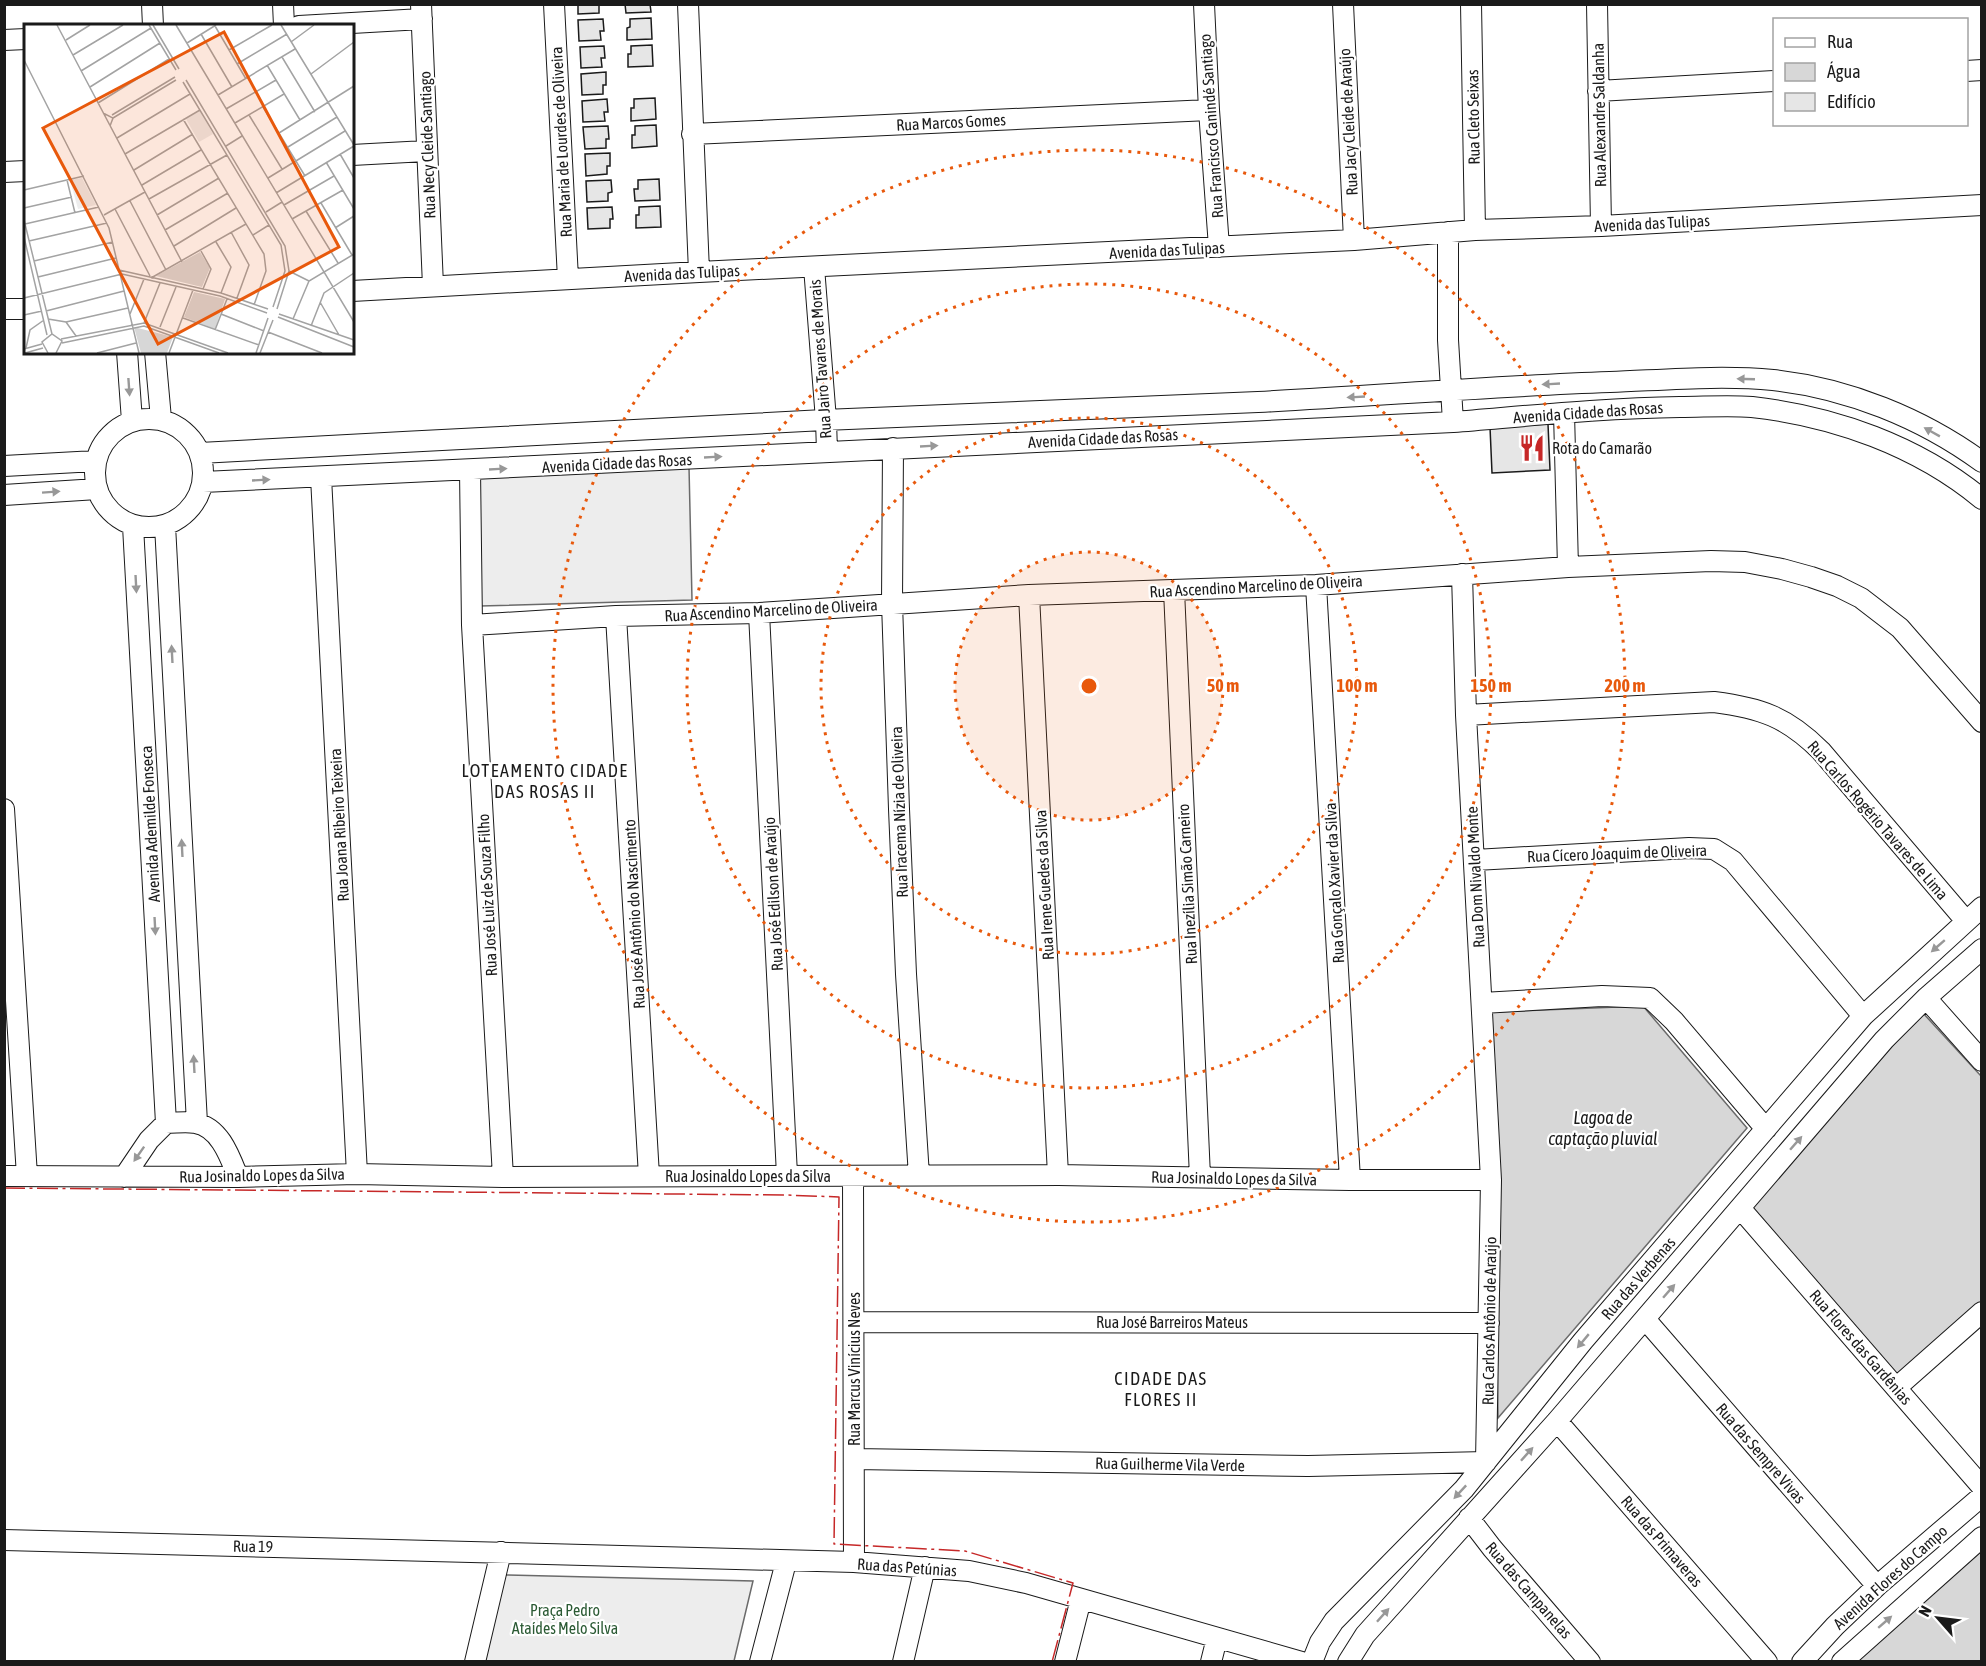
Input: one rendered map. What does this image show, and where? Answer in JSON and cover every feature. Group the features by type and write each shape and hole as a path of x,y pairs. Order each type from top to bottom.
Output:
{"street":[{"path":"152,4 153,24"},
{"path":"283,4 284,24"},
{"name":"Rua Maria de Lourdes de Oliveira","path":"554,4 568,279"},
{"name":"Rua Francisco Canindé Santiago","path":"1204,4 1219,247"},
{"name":"Rua Jacy Cleide de Araújo","path":"1343,4 1354,240"},
{"name":"Rua Cleto Seixas","path":"1471,4 1475,230"},
{"name":"Rua Alexandre Saldanha","path":"1597,4 1601,226"},
{"path":"689,5 692,134 699,272"},
{"path":"316,24 421,12"},
{"name":"Rua Necy Cleide Santiago","path":"421,12 433,286"},
{"path":"4,40 24,39"},
{"path":"1598,91 1773,81"},
{"name":"Rua Marcos Gomes","path":"692,134 1209,110"},
{"path":"354,155 426,152"},
{"path":"4,171 24,171"},
{"name":"Avenida das Tulipas","path":"354,291 1354,240 1448,231 1601,226 1982,205"},
{"path":"1448,231 1453,422"},
{"name":"Rua Jairo Tavares de Morais","path":"814,267 827,452"},
{"path":"4,309 24,309"},
{"path":"127,354 132,421"},
{"path":"155,354 161,419"},
{"name":"Avenida Cidade das Rosas","path":"200,453 826,420 1238,403 1666,380 1773,380 1853,397 1886,409 1977,451"},
{"name":"Avenida Cidade das Rosas","path":"202,482 1453,422 1564,413 1750,407 1784,412 1858,431 1891,444 1949,475 1982,499"},
{"path":"1564,413 1568,567"},
{"path":"146,418 161,419 185,431 200,453 203,468 202,482 196,501 182,516 165,525 149,528 133,526 110,512 97,489 94,475 96,461 100,448 108,436 119,427 146,418"},
{"name":"Rua Iracema Nízia de Oliveira","path":"893,448 892,603 906,962 919,1176"},
{"path":"4,466 96,461"},
{"name":"Rua José Luiz de Souza Filho","path":"470,470 472,625 503,1177"},
{"name":"Rua Joana Ribeiro Teixeira","path":"321,477 357,1174"},
{"path":"4,495 97,489"},
{"name":"Avenida Ademilde Fonseca","path":"165,525 197,1123"},
{"name":"Avenida Ademilde Fonseca","path":"133,526 166,1123"},
{"name":"Rua Ascendino Marcelino de Oliveira","path":"472,625 616,616 759,613 1029,596 1316,585 1568,567 1711,561 1745,562 1782,568 1837,586 1861,598 1900,628 1982,722"},
{"name":"Rua Dom Nivaldo Monte","path":"1462,574 1466,715 1491,1180"},
{"name":"Rua Gonçalo Xavier da Silva","path":"1316,585 1350,1180"},
{"name":"Rua Inezília Simão Carneiro","path":"1174,590 1200,1177"},
{"name":"Rua Irene Guedes da Silva","path":"1029,596 1058,1175"},
{"name":"Rua José Edilson de Araújo","path":"759,613 787,1175"},
{"name":"Rua José Antônio do Nascimento","path":"616,616 650,1176"},
{"name":"Rua Carlos Rogério Tavares de Lima","path":"1466,715 1714,702 1742,705 1768,713 1784,720 1821,751 1966,921"},
{"path":"4,809 27,1176"},
{"name":"Rua Cícero Joaquim de Oliveira","path":"1475,860 1689,848 1719,850 1733,861 1863,1016"},
{"name":"Rua das Verbenas","path":"1312,1662 1320,1642 1334,1621 1464,1489 1583,1341 1863,1016 1982,908"},
{"name":"Rua das Verbenas","path":"1348,1662 1365,1635 1557,1421 1884,1040 1926,998 1982,949"},
{"path":"1482,1003 1602,996 1650,998 1674,1021 1767,1129"},
{"path":"1926,998 1982,1061"},
{"path":"124,1177 149,1140 166,1123 197,1123 213,1132 223,1142 238,1177"},
{"name":"Rua Josinaldo Lopes da Silva","path":"4,1176 1058,1175 1491,1180"},
{"name":"Rua Marcus Vinícius Neves","path":"853,1176 854,1562"},
{"name":"Rua Carlos Antônio de Araújo","path":"1486,1462 1491,1180"},
{"name":"Rua Flores das Gardênias","path":"1740,1208 1982,1487"},
{"path":"1896,1388 1982,1312"},
{"name":"Rua das Sempre Vivas","path":"1645,1319 1877,1586"},
{"name":"Rua José Barreiros Mateus","path":"854,1322 1489,1323"},
{"name":"Rua das Primaveras","path":"1557,1421 1767,1662"},
{"name":"Rua Guilherme Vila Verde","path":"854,1459 1308,1466 1486,1462"},
{"path":"1486,1462 1504,1480"},
{"name":"Avenida Flores do Campo","path":"1802,1662 1877,1586 1982,1496"},
{"name":"Rua das Campanelas","path":"1469,1518 1590,1662"},
{"name":"Avenida Flores do Campo","path":"1842,1662 1982,1537"},
{"name":"Rua 19","path":"4,1540 501,1552"},
{"path":"475,1662 501,1552"},
{"name":"Rua das Petúnias","path":"501,1552 786,1562 854,1562 993,1575 1302,1662"},
{"path":"760,1662 786,1562"},
{"path":"903,1662 925,1567"},
{"path":"1065,1662 1082,1599"},
{"path":"1211,1662 1217,1638"}],"shaded area":[{"path":"689,467 692,600 480,606 479,477"},
{"name":"Praça Pedro Ataídes Melo Silva","path":"505,1575 753,1581 734,1661 481,1662"}],"water":[{"name":"Lagoa de captação pluvial","path":"1643,1006 1747,1128 1498,1418 1492,1012"},
{"path":"1922,1012 1981,1076 1981,1302 1897,1375 1751,1208"},
{"path":"1981,1542 1981,1661 1848,1662"}],"building":[{"path":"578,4 602,5 599,5 599,13 578,14"},
{"path":"625,4 650,4 651,12 626,13"},
{"path":"651,18 652,39 627,40 630,19"},
{"path":"603,19 604,31 600,31 601,40 579,41 578,20"},
{"path":"652,45 653,66 628,67 628,54 631,54 631,46"},
{"path":"604,46 605,58 601,58 602,67 581,68 580,47"},
{"path":"606,72 603,94 582,95 581,74"},
{"path":"655,98 656,119 631,121 634,99"},
{"path":"607,99 608,112 604,112 605,121 583,122 582,101"},
{"path":"656,125 657,146 632,148 635,126"},
{"path":"608,126 609,139 606,139 606,148 585,149 583,127"},
{"path":"610,153 610,166 607,166 607,174 586,176 585,154"},
{"path":"659,179 660,200 635,201 634,189 638,189 638,180"},
{"path":"611,180 612,192 608,193 608,201 587,202 586,181"},
{"path":"660,206 661,227 636,228 636,215 639,215 639,207"},
{"path":"612,207 613,219 610,219 610,228 588,229 587,208"},
{"path":"1548,424 1550,470 1492,473 1490,427"}],"power":[{"path":"4,1188 839,1197 834,1544 965,1551 1073,1583 1052,1662"}],"place":[{"name":"Rota do Camarão","path":"1532,448"}],"district":[{"name":"LOTEAMENTO CIDADE DAS ROSAS II","path":"545,780"},
{"name":"CIDADE DAS FLORES II","path":"1161,1388"}]}
